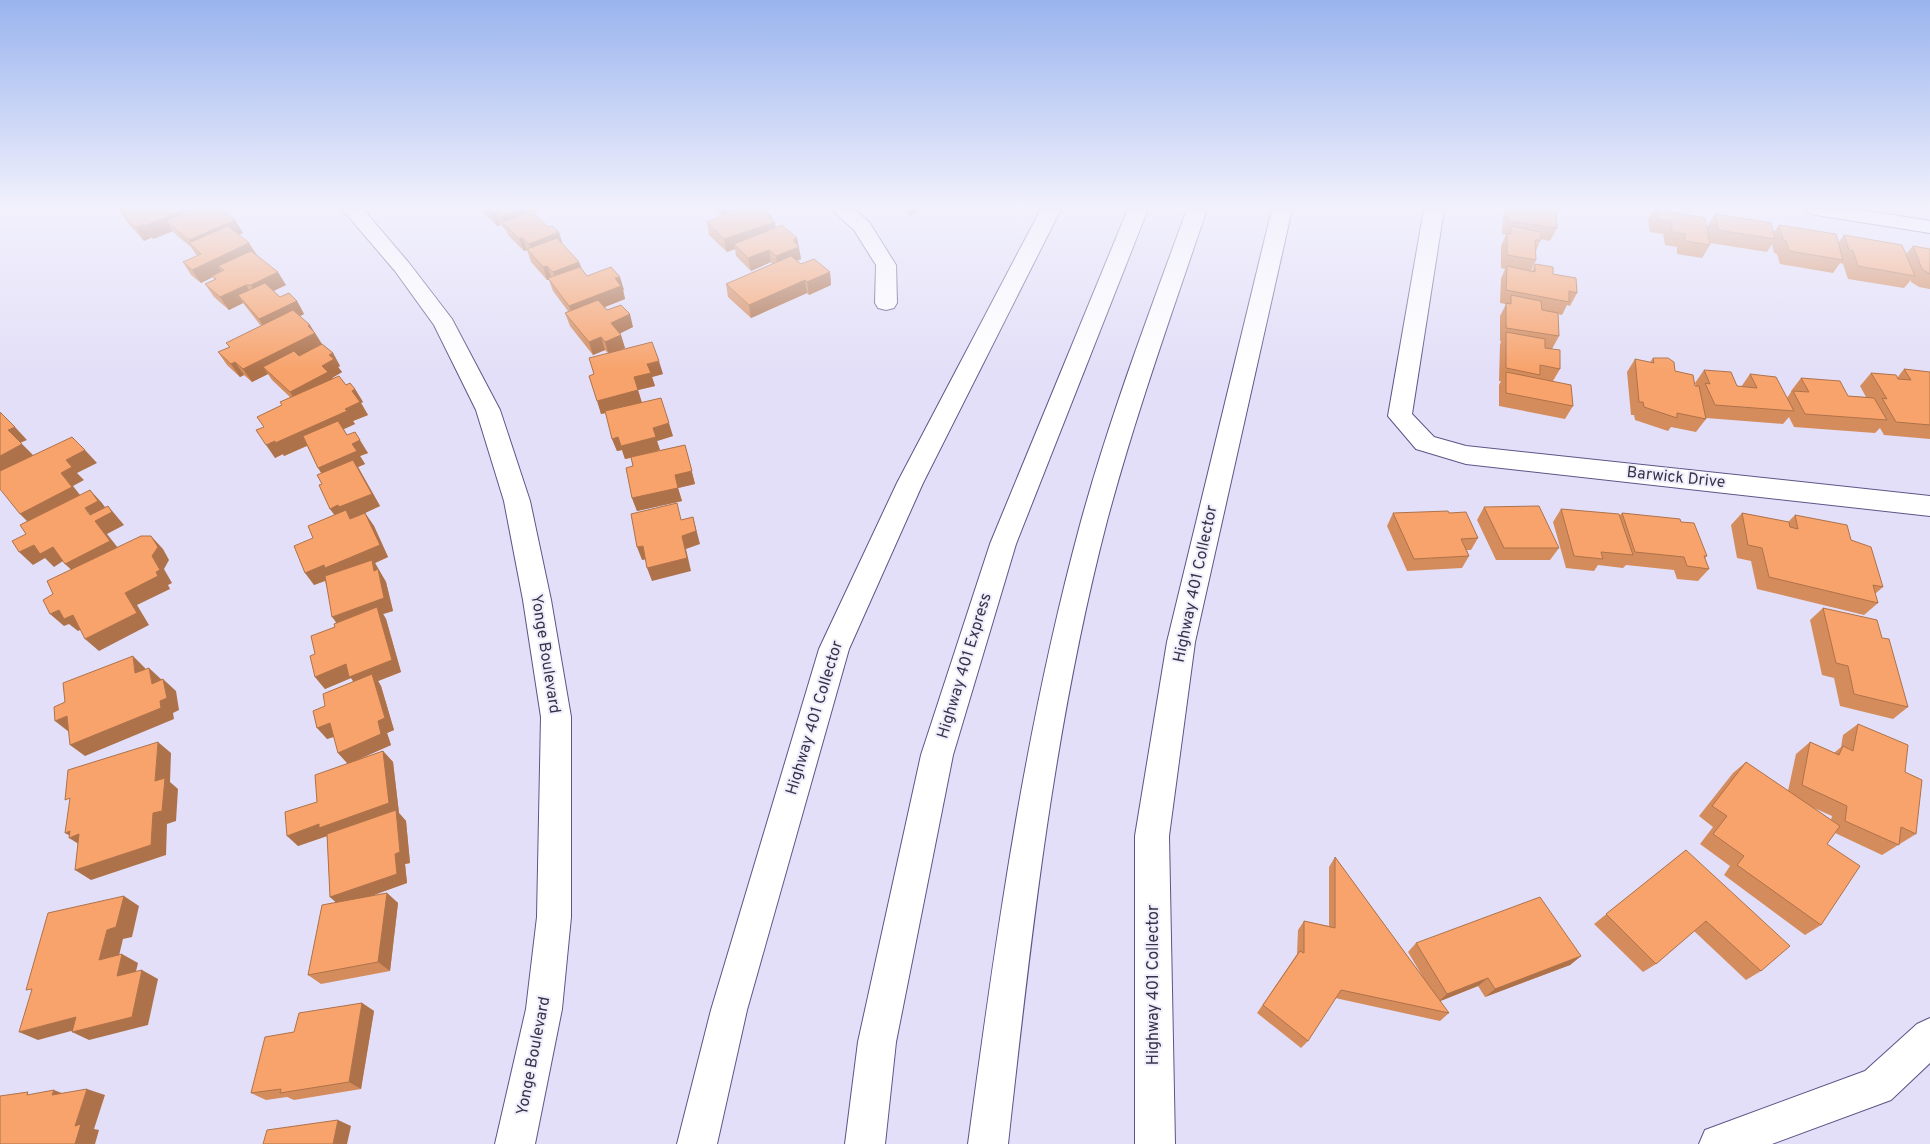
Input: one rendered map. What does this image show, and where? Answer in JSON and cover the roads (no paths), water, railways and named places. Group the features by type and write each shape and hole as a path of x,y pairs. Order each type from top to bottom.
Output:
{"main road":[{"name":"Yonge Boulevard","path":"398,262 444,324 488,410 517,501 538,600 556,717 554,917 544,1009 516,1144"},
{"path":"884,262 886,265 886,303"},
{"name":"Highway 401 Collector","path":"696,1144 729,1010 834,649 910,482 1023,262"},
{"name":"Highway 401 Express","path":"865,1144 877,1042 937,755 1003,544 1116,262"},
{"path":"988,1144 1021,889 1041,764 1072,613 1101,496 1179,262"},
{"name":"Highway 401 Collector","path":"1155,1144 1152,836 1181,642 1270,262"},
{"name":"Barwick Drive","path":"1425,262 1400,416 1426,443 1466,454 1929,509"},
{"path":"1718,1144 1876,1086 1930,1037"}]}
